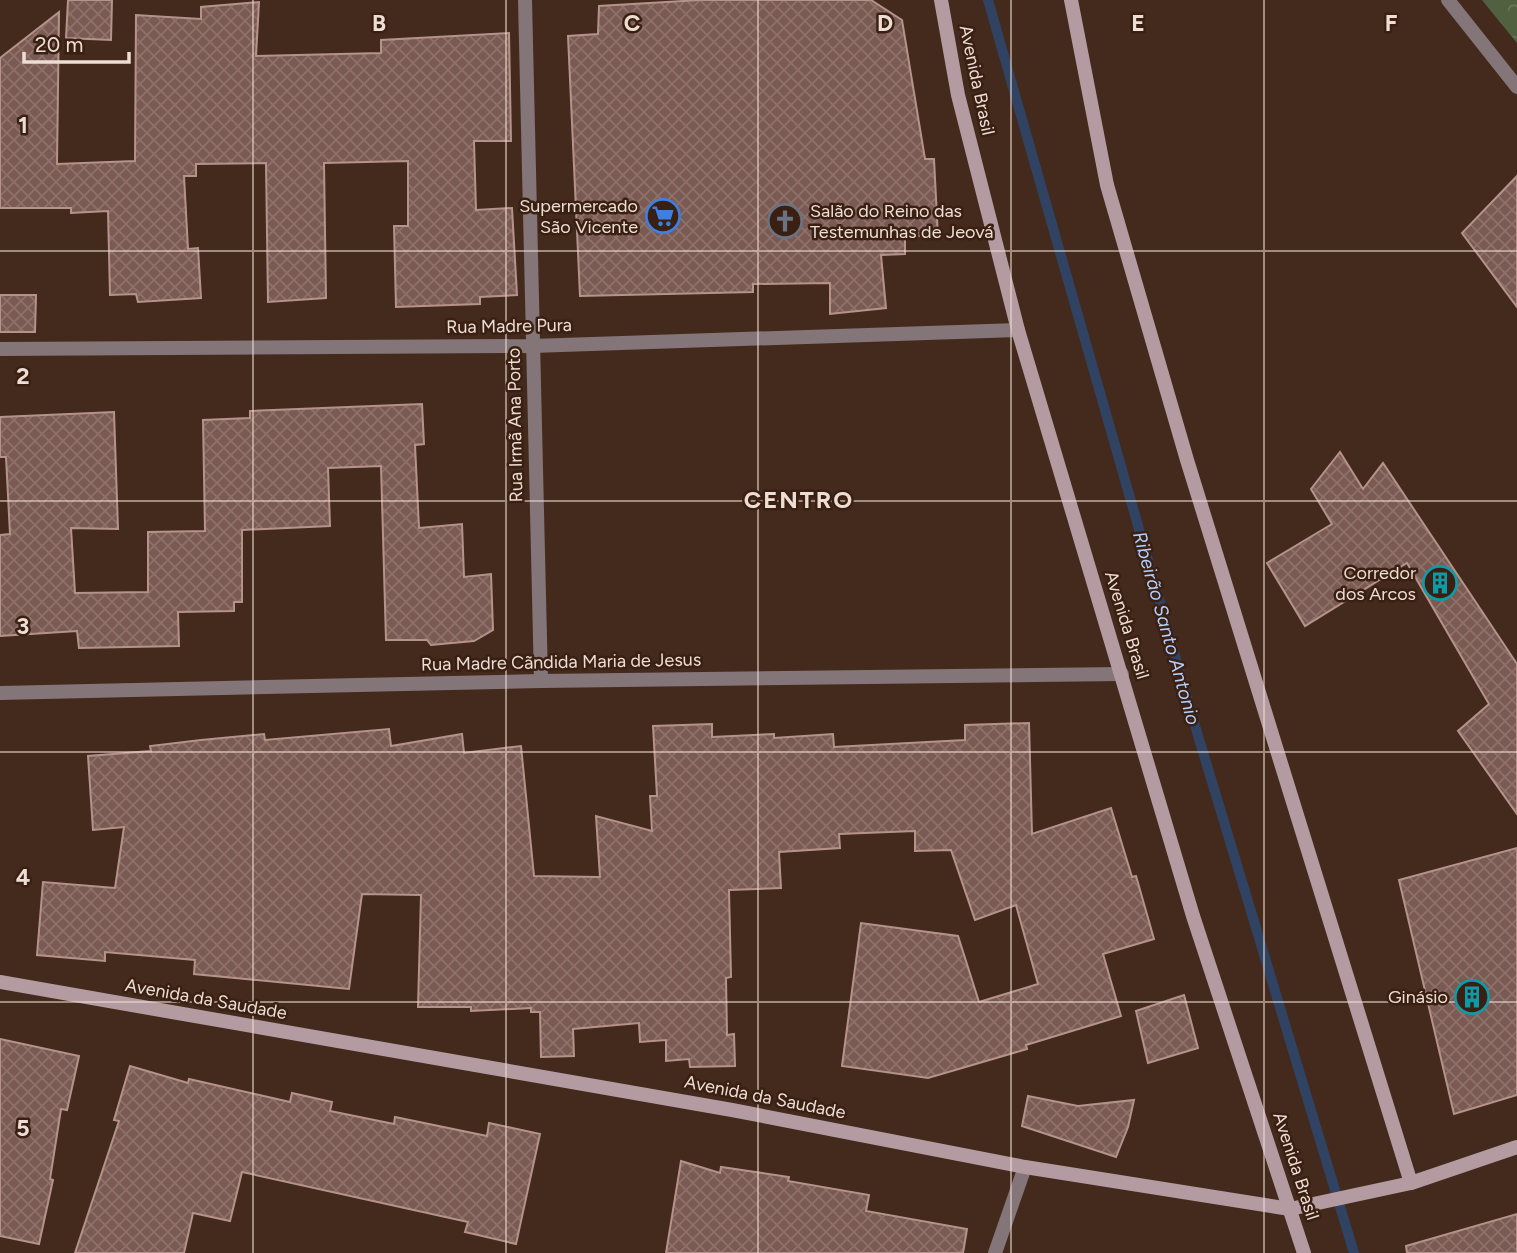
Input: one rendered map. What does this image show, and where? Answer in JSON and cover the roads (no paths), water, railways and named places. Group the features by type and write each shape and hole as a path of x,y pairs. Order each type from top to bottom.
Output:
{"main road":[{"name":"Avenida Brasil","path":"941,0 958,95 1018,330 1193,916 1304,1253"},
{"path":"1071,0 1107,185 1187,460 1411,1183"},
{"name":"Avenida da Saudade","path":"0,982 719,1108 1025,1167 1290,1209 1411,1183 1517,1147"}],"street":[{"name":"Rua Irmã Ana Porto","path":"525,0 541,681"},
{"path":"1448,0 1517,87"},
{"name":"Rua Madre Pura","path":"0,349 532,346 1018,330"},
{"name":"Rua Madre Cãndida Maria de Jesus","path":"0,693 541,681 1122,674"},
{"path":"995,1253 1025,1167"}],"waterway":[{"name":"Ribeirão Santo Antonio","path":"988,0 1196,729 1354,1253"}],"place":[{"name":"Supermercado São Vicente","path":"663,216"},
{"name":"Salão do Reino das Testemunhas de Jeová","path":"785,221"},
{"name":"Corredor dos Arcos","path":"1440,583"},
{"name":"Ginásio","path":"1472,997"}],"district":[{"name":"CENTRO","path":"799,500"}]}
